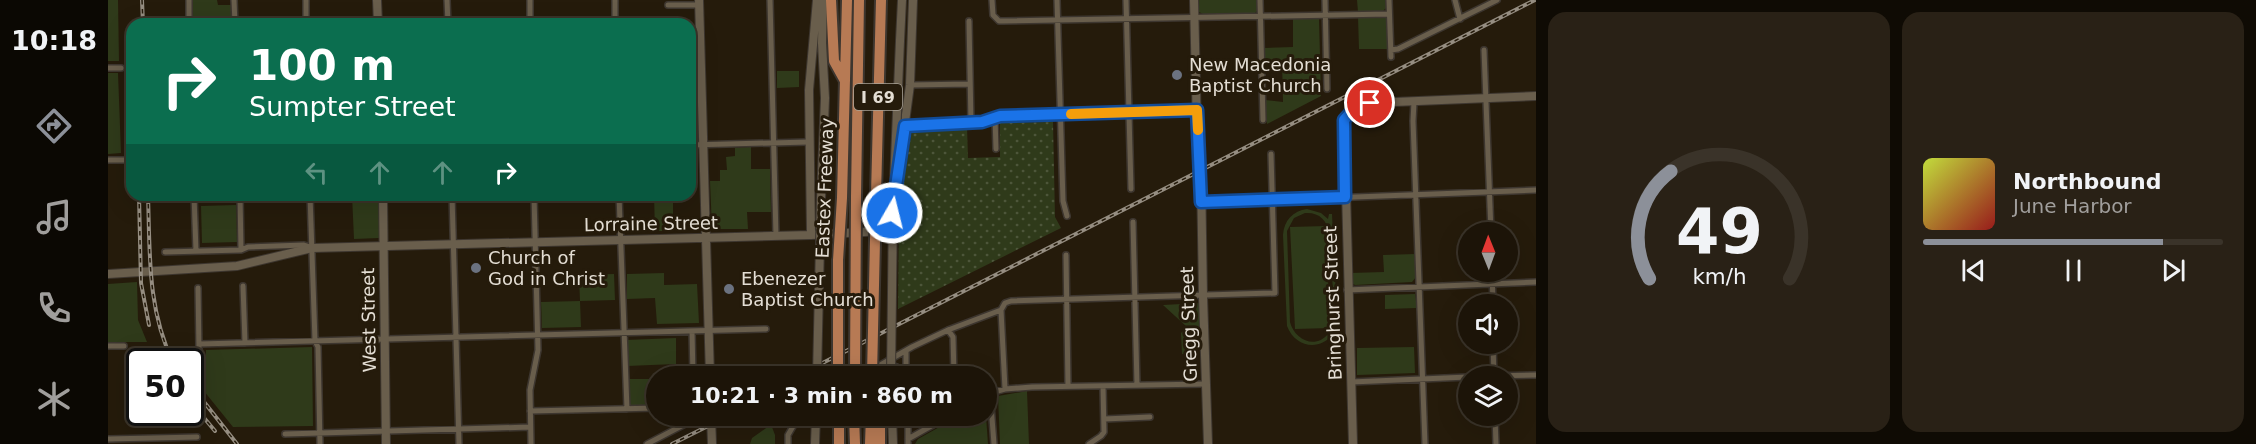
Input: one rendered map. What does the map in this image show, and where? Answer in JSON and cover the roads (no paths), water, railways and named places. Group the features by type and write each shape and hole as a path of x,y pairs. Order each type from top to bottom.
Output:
{"highway":[{"path":"831,0 834,61 846,82"},
{"name":"Eastex Freeway","path":"838,366 838,260 842,198 847,0"},
{"path":"855,366 859,0"},
{"name":"I 69","path":"873,366 881,0"},
{"path":"873,360 875,366"},
{"path":"839,426 839,444"},
{"path":"854,426 855,444"},
{"path":"870,444 871,426"},
{"path":"880,426 880,444"}],"main road":[{"path":"377,0 378,18"},
{"path":"811,235 809,90 817,0"},
{"path":"817,366 825,98 822,43 823,0"},
{"path":"891,366 893,207 902,0"},
{"path":"905,126 910,86 913,0"},
{"name":"Gregg Street","path":"1194,0 1208,444"},
{"path":"699,2 710,366"},
{"path":"1414,102 1536,96"},
{"name":"Bringhurst Street","path":"1353,444 1343,125 1348,113 1362,104 1414,102"},
{"name":"Lorraine Street","path":"108,274 237,266 312,248 811,235 882,231 892,213 905,126"},
{"name":"West Street","path":"383,201 386,444"},
{"path":"711,426 712,444"},
{"path":"815,442 816,426"},
{"path":"892,426 893,444"}],"street":[{"path":"189,0 189,18"},
{"path":"234,0 235,18"},
{"path":"306,0 306,18"},
{"path":"447,0 448,18"},
{"path":"530,0 530,18"},
{"path":"615,0 615,18"},
{"path":"770,0 776,236"},
{"path":"992,0 995,18 1003,21 1389,14"},
{"path":"1057,0 1063,204 1067,216"},
{"path":"1126,0 1131,189"},
{"path":"1260,0 1263,120"},
{"path":"1325,0 1327,89"},
{"path":"1389,0 1391,57"},
{"path":"1455,0 1460,18"},
{"path":"1391,50 1398,49 1497,0"},
{"path":"668,5 699,2"},
{"path":"969,21 971,123"},
{"path":"1484,50 1490,222"},
{"path":"696,51 701,51"},
{"path":"108,69 121,68"},
{"path":"910,86 970,84"},
{"path":"1414,102 1425,444"},
{"path":"905,126 982,122 995,117 1197,110"},
{"path":"995,117 996,149"},
{"path":"696,145 808,142"},
{"path":"1005,389 1001,310 1005,303 1275,292 1271,154"},
{"path":"108,160 124,160"},
{"path":"1201,202 1536,190"},
{"path":"194,201 196,251"},
{"path":"240,201 241,250"},
{"path":"310,201 315,341 318,347 320,444"},
{"path":"452,201 459,444"},
{"path":"531,444 532,378 538,357 534,201"},
{"path":"619,201 627,409"},
{"path":"1133,222 1137,385"},
{"name":"Lorraine Street","path":"165,252 241,250 248,247 304,245 312,248"},
{"path":"1065,255 1068,386"},
{"path":"1347,290 1536,282"},
{"path":"1492,284 1492,294"},
{"path":"243,286 245,343"},
{"path":"198,288 199,347 245,343 766,329"},
{"path":"879,366 948,330 1001,310"},
{"path":"948,330 953,337 954,366"},
{"path":"692,331 693,366"},
{"path":"108,346 124,346"},
{"path":"906,352 906,366"},
{"path":"885,363 894,366"},
{"path":"1518,375 1536,375"},
{"path":"1351,382 1458,377"},
{"path":"997,391 1068,386 1206,384"},
{"path":"1089,444 1103,434 1103,386"},
{"path":"530,411 646,408"},
{"path":"1104,419 1150,417"},
{"path":"647,444 681,426"},
{"path":"788,444 788,435 793,426"},
{"path":"908,426 908,442"},
{"path":"908,442 934,426"},
{"path":"993,426 994,444"},
{"path":"1496,426 1497,444"},
{"path":"285,434 530,428"},
{"path":"108,439 197,437"}],"railway":[{"path":"142,0 143,18"},
{"path":"817,366 1535,0"},
{"path":"139,201 141,283 149,325"},
{"path":"148,201 154,301 158,322 167,348"},
{"path":"204,402 237,444"},
{"path":"204,418 215,431"},
{"path":"672,444 708,426"}],"place":[{"name":"New Macedonia Baptist Church","path":"1177,75"},
{"name":"Church of God in Christ","path":"476,268"},
{"name":"Ebenezer Baptist Church","path":"729,289"}]}
